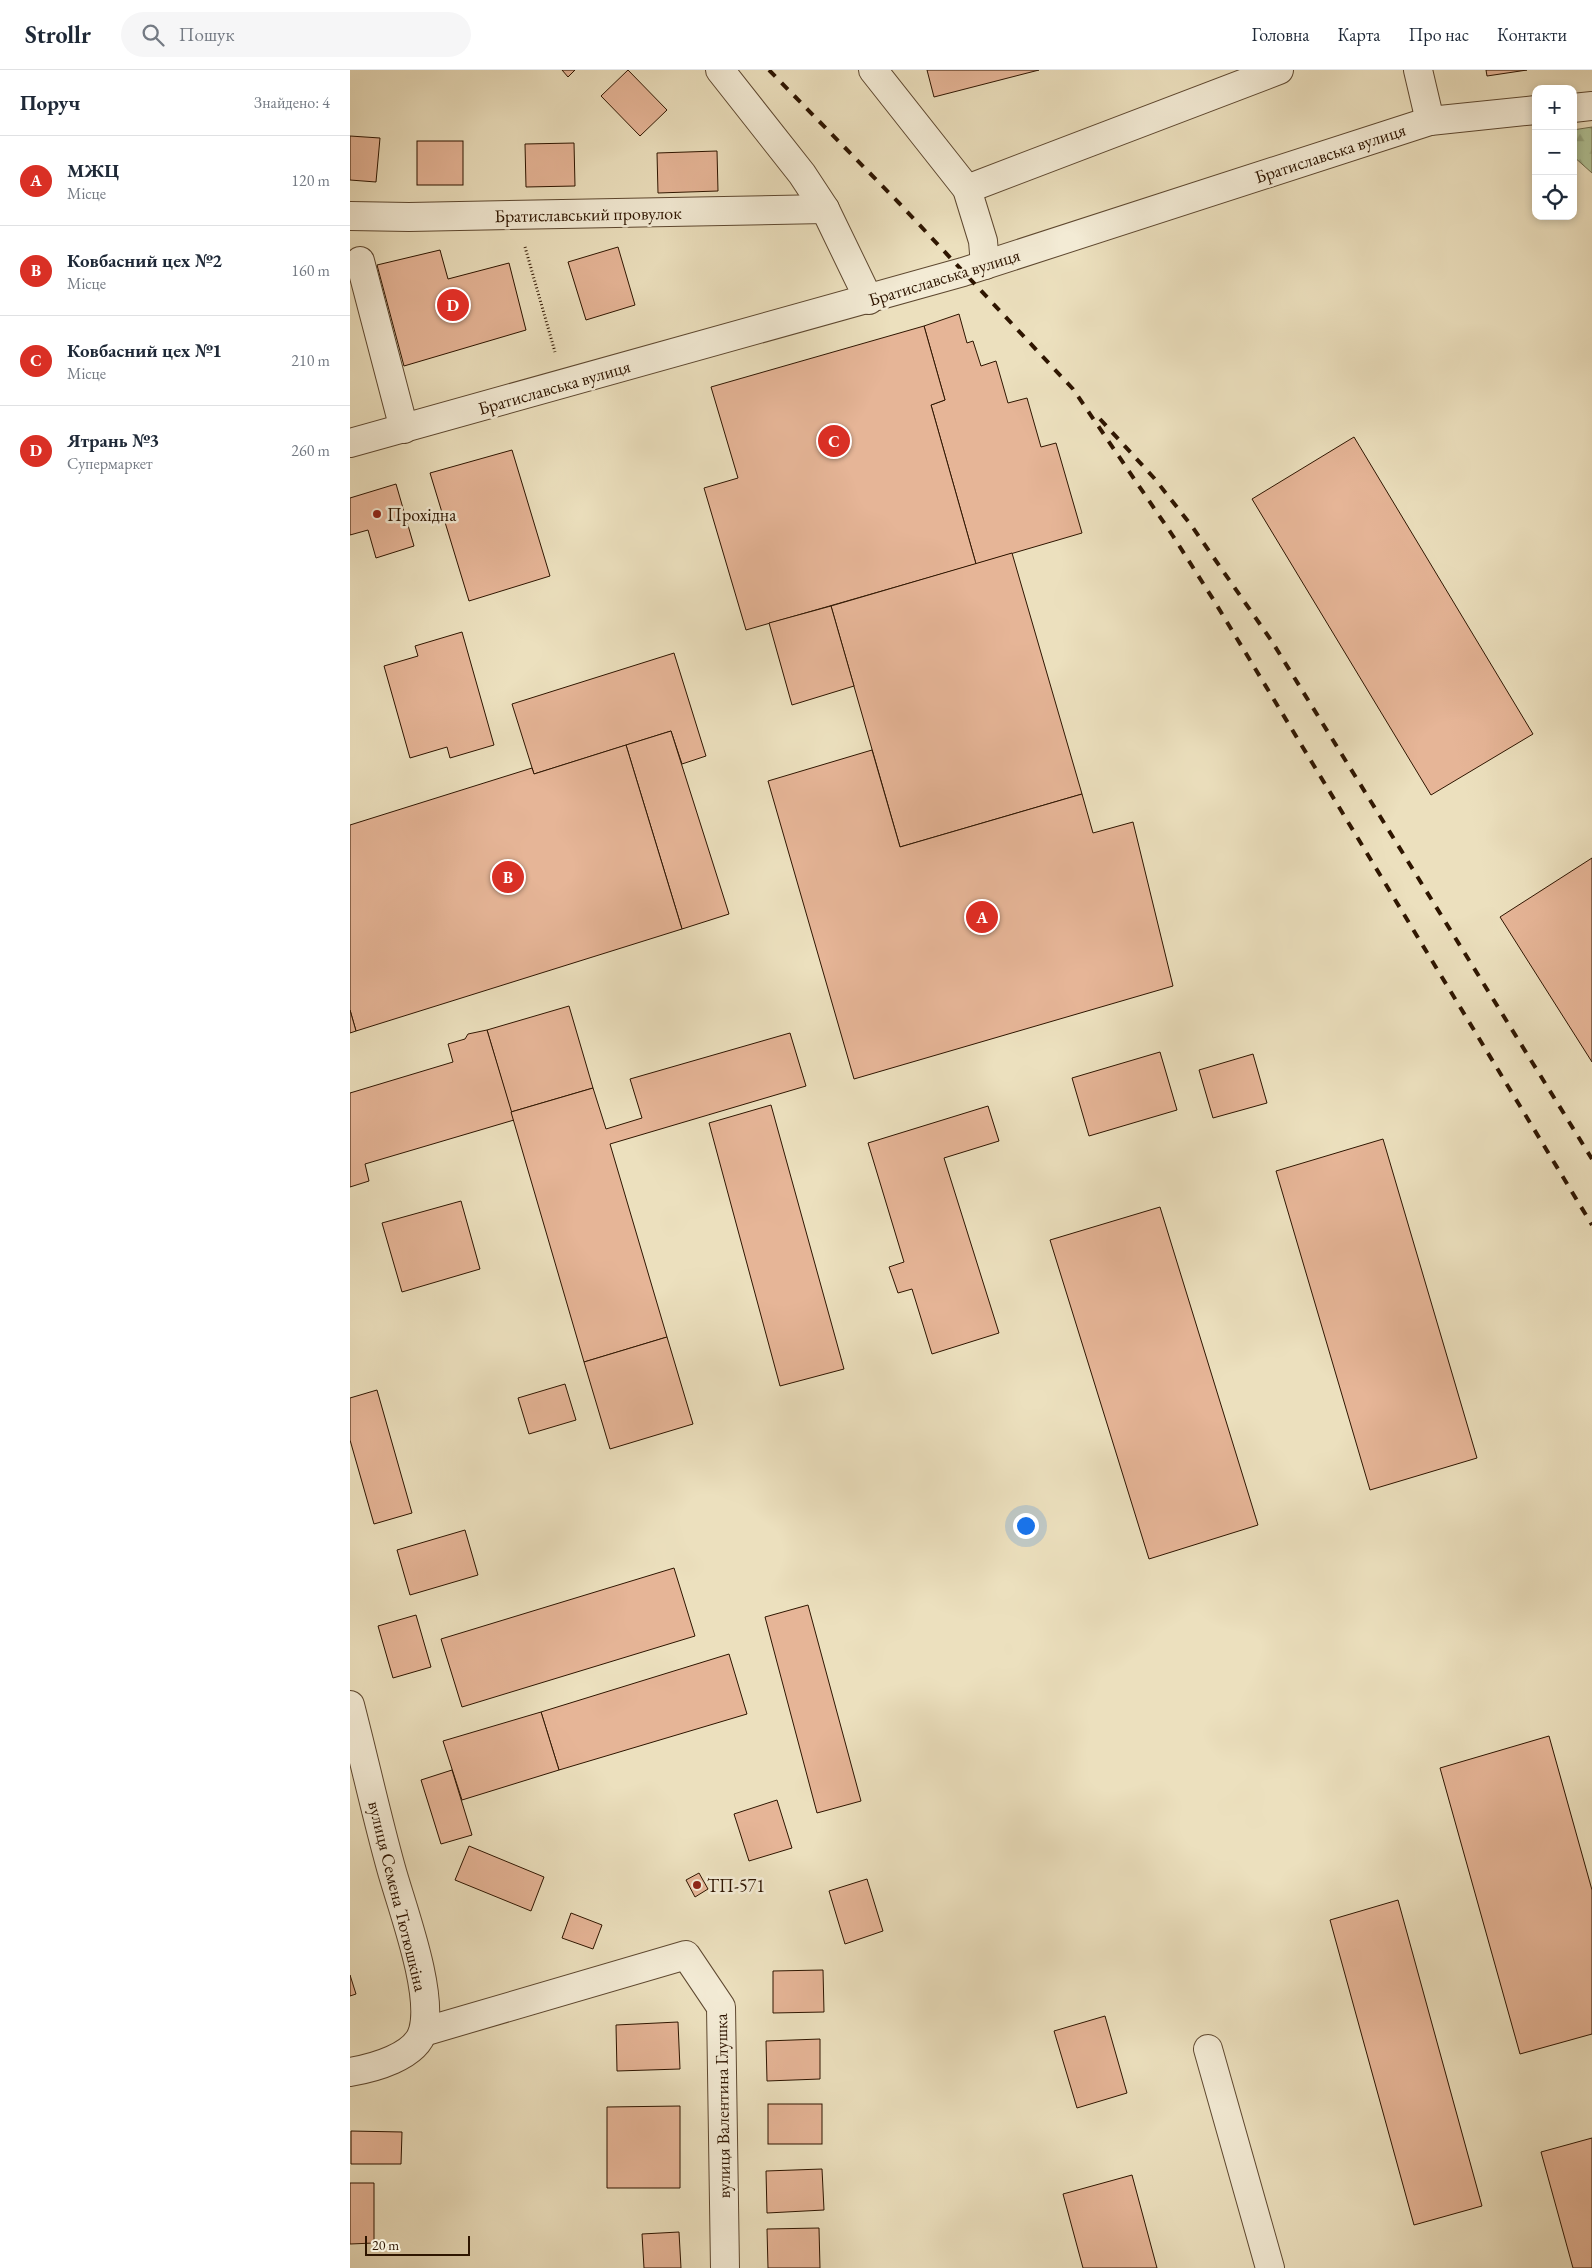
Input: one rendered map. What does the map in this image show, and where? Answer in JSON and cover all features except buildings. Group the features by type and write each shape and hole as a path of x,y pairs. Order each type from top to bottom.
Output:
{"street":[{"path":"720,70 802,174 825,209 869,300"},
{"path":"873,70 967,189 983,241 985,265"},
{"path":"967,189 1279,70"},
{"path":"1418,70 1430,121"},
{"path":"1577,108 1592,106"},
{"name":"Братиславська вулиця","path":"350,442 404,429 869,300 985,265 1430,121 1532,110"},
{"name":"Братиславський провулок","path":"350,216 409,218 825,209"},
{"path":"360,261 404,429"},
{"name":"вулиця Семена Тютюшкіна","path":"350,1705 391,1868 418,1963 424,1998 423,2032"},
{"name":"вулиця Валентина Глушка","path":"423,2032 686,1955 721,2007 725,2268"},
{"path":"350,2072 371,2069 407,2053 423,2032"},
{"path":"1208,2049 1270,2268"}],"path":[{"path":"516,215 564,384"}],"green space":[{"path":"1592,127 1592,173 1577,160 1577,129"}],"railway":[{"path":"769,70 899,203 1073,389 1173,536 1213,599 1592,1225"},
{"path":"1100,419 1154,478 1191,525 1271,640 1592,1159"}],"place":[{"name":"Ятрань №3","path":"453,305"},
{"name":"Ковбасний цех №1","path":"834,441"},
{"name":"Прохідна","path":"377,514"},
{"name":"Ковбасний цех №2","path":"508,877"},
{"name":"МЖЦ","path":"982,917"},
{"name":"ТП-571","path":"697,1885"}]}
